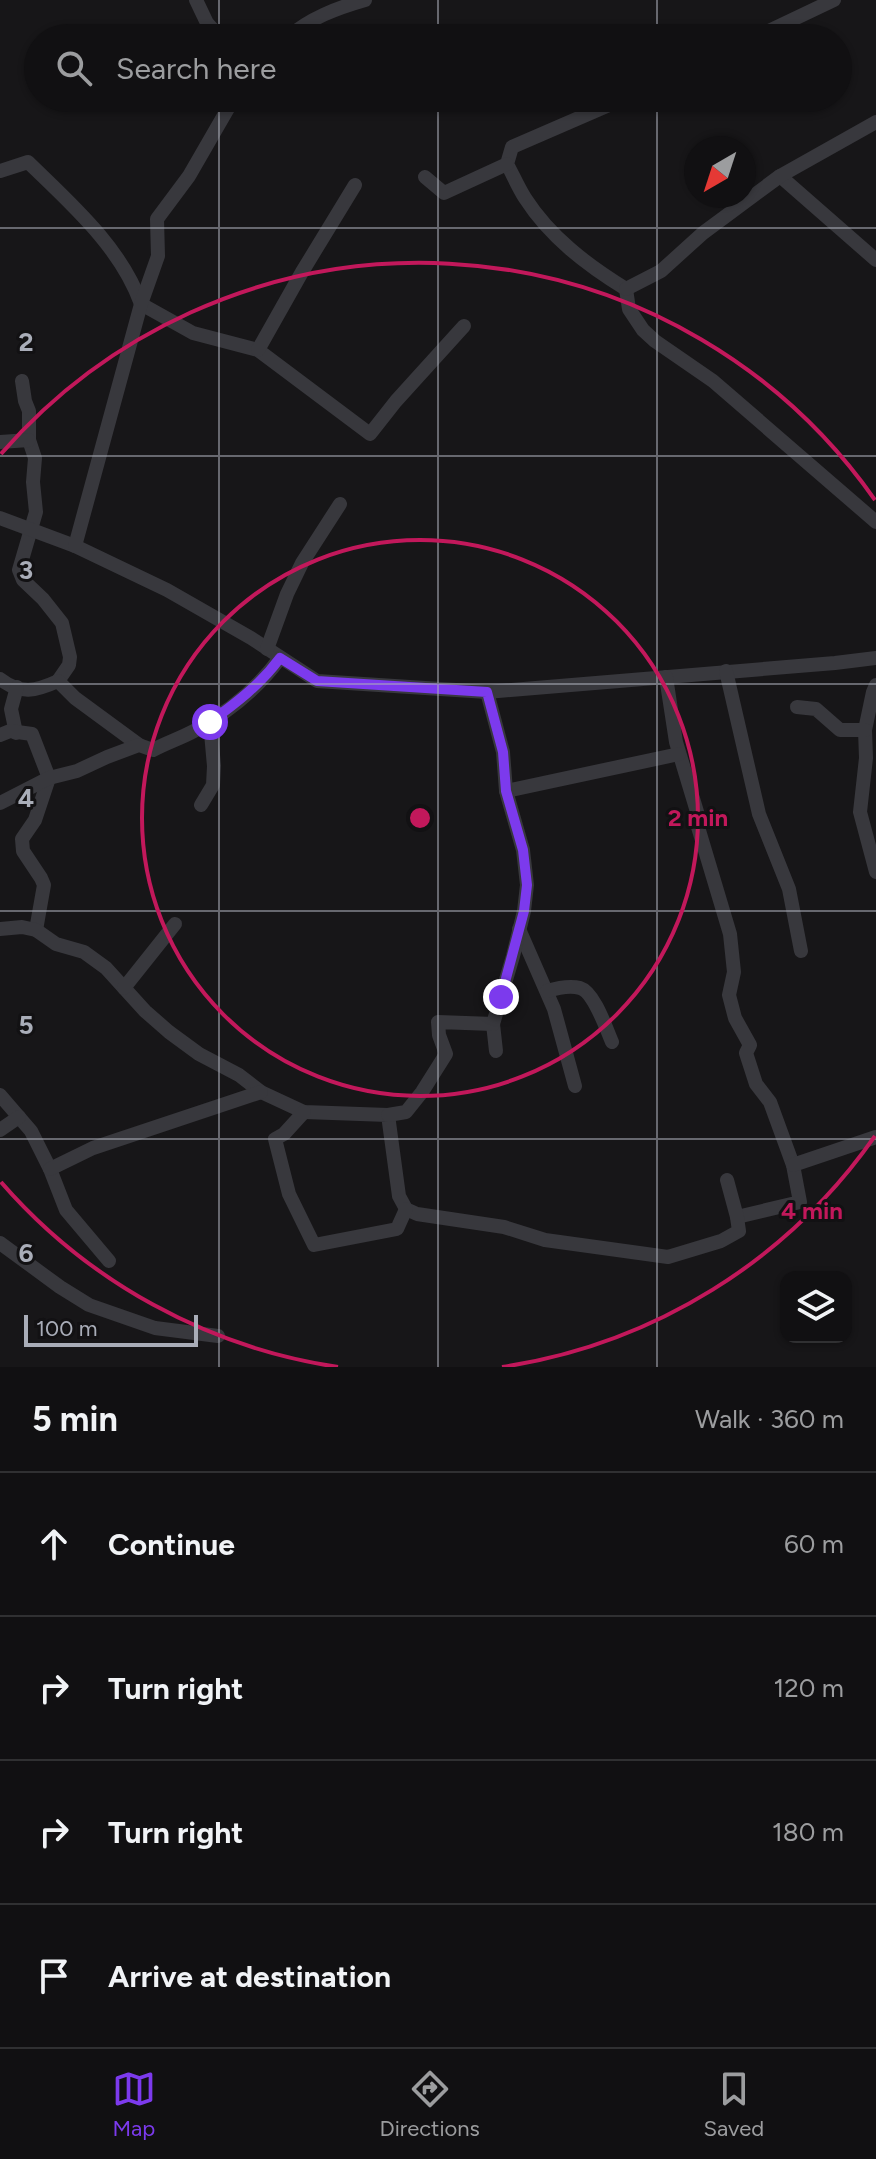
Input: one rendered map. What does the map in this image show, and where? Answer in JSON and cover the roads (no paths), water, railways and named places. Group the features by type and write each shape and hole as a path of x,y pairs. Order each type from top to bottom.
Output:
{"street":[{"path":"196,0 208,24"},
{"path":"305,24 365,0"},
{"path":"783,24 834,0"},
{"path":"75,546 141,304 158,256 157,219 194,168 226,112"},
{"path":"593,112 512,147 507,164 525,198 575,255 626,289 629,309 643,330 713,381 876,522"},
{"path":"626,289 661,271 703,233 780,176 876,122"},
{"path":"0,171 28,162 94,226 135,287 141,304 193,333 258,350 370,434 464,326"},
{"path":"425,177 444,193 507,164"},
{"path":"780,176 876,260"},
{"path":"258,350 355,185"},
{"path":"0,679 36,691 58,681 69,665 70,657 62,623 23,580 19,570 36,512 33,482 35,458 29,440 29,411 22,381"},
{"path":"0,442 29,440"},
{"path":"267,649 302,563 340,504"},
{"path":"0,518 75,546 167,590 251,638 317,681 487,692 876,658"},
{"path":"58,681 75,698 139,745 153,750 210,722 268,674 280,658"},
{"path":"726,671 759,814 789,889 801,951"},
{"path":"666,677 679,754 730,934 734,972 729,995 735,1018 750,1045 746,1053 756,1084 770,1102 793,1165 800,1202 737,1217"},
{"path":"876,685 865,730 866,758 860,812 876,872"},
{"path":"16,733 11,709 17,687"},
{"path":"487,692 503,752 506,791 523,850 527,885 513,956 493,1024 496,1051"},
{"path":"797,707 816,709 840,730 865,730"},
{"path":"201,805 213,785 210,722"},
{"path":"0,735 10,731 32,734 49,778 35,820 22,839 23,851 44,885 36,930"},
{"path":"0,803 49,778 77,771 139,745"},
{"path":"506,791 679,754"},
{"path":"124,988 175,924"},
{"path":"0,929 22,927 36,930 56,944 84,952 106,968 145,1011 199,1054 239,1075 261,1092 304,1112 388,1115 406,1112 446,1054 438,1022 493,1024"},
{"path":"519,928 554,1009 575,1086"},
{"path":"547,991 582,988 591,996 612,1042"},
{"path":"50,1169 93,1148 261,1092"},
{"path":"0,1095 31,1131 66,1210 109,1261"},
{"path":"304,1112 284,1134 275,1139 289,1194 314,1245 397,1229 406,1209"},
{"path":"388,1115 399,1196 406,1209 417,1214 504,1227 545,1240 668,1257 721,1241 739,1231 727,1180"},
{"path":"0,1130 19,1117"},
{"path":"793,1165 876,1137"},
{"path":"0,1243 89,1305 155,1328 218,1336"}]}
